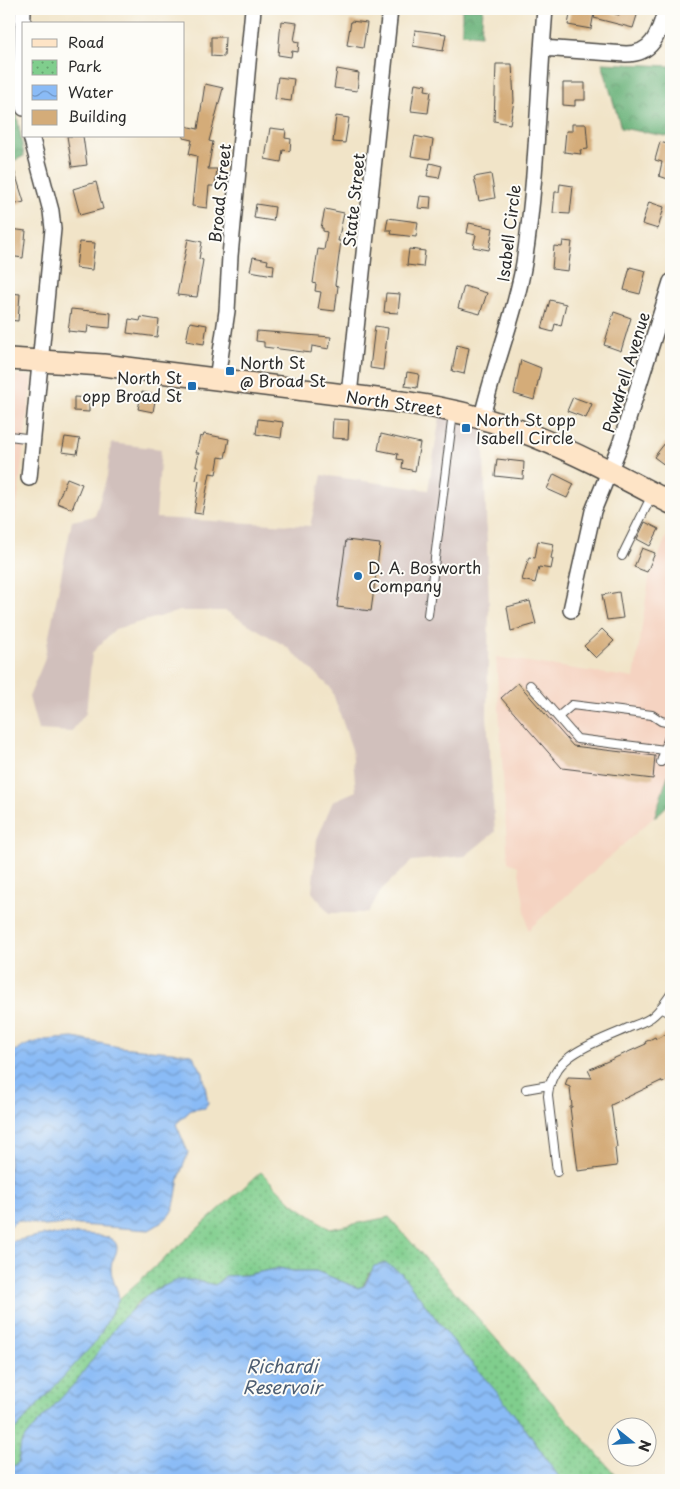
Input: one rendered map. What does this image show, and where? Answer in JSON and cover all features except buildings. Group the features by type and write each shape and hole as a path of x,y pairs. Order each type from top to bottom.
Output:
{"main road":[{"name":"North Street","path":"9,359 42,360 217,379 349,395 454,411 541,437 671,503"}],"street":[{"path":"22,22 23,9"},
{"name":"Broad Street","path":"217,379 227,311 230,256 253,9"},
{"name":"State Street","path":"349,395 390,9"},
{"name":"Isabell Circle","path":"482,418 512,315 524,263 529,221 545,9"},
{"path":"542,48 626,54 639,53 654,42 666,9"},
{"path":"22,33 20,82 22,95"},
{"path":"29,478 42,360 53,229 51,211 32,138"},
{"name":"Powdrell Avenue","path":"570,610 593,510 610,471 671,282"}],"lane":[{"path":"428,615 454,411"},
{"path":"9,436 34,439"},
{"path":"622,556 653,493"},
{"path":"530,685 577,739 665,750"},
{"path":"558,717 572,705 652,714 661,721 671,723"},
{"path":"661,762 671,730"},
{"path":"557,1172 548,1096 549,1085 556,1070 567,1057 646,1020 660,1008 671,994"},
{"path":"660,1008 671,1014"},
{"path":"526,1089 549,1085"}],"shaded area":[{"path":"9,375 32,376 9,573"},
{"path":"440,416 483,426 489,603 487,717 495,832 465,856 412,861 382,889 368,913 329,913 312,892 317,839 333,801 356,791 352,749 331,688 287,647 226,611 180,611 115,629 92,653 86,713 71,732 38,730 29,697 44,661 72,521 95,516 107,476 111,443 161,449 156,518 310,526 322,475 428,490"},
{"path":"671,525 671,766 653,818 528,930 518,866 508,862 496,657 634,678 649,579"}],"green space":[{"path":"462,9 483,9 481,35 462,33"},
{"path":"602,63 671,66 671,137 621,128"},
{"path":"9,85 15,104 24,156 9,163"},
{"path":"671,766 671,802 654,818"},
{"path":"261,1172 291,1202 330,1229 389,1217 620,1480 561,1480 527,1431 459,1349 401,1273 369,1273 363,1286 358,1288 316,1271 293,1271 279,1268 246,1275 225,1276 215,1285 193,1280 163,1286 152,1291 136,1304 76,1382 26,1436 21,1444 18,1464 14,1466 11,1464 9,1444 12,1433 97,1340 119,1299"}],"water":[{"path":"74,1038 119,1047 192,1054 203,1073 208,1104 205,1108 191,1110 176,1124 188,1152 180,1175 175,1204 165,1219 149,1230 66,1224 45,1226 18,1220 9,1227 9,1052 38,1042"},
{"path":"43,1235 99,1235 111,1239 117,1247 111,1268 119,1299 97,1340 12,1433 9,1444 9,1242"},
{"name":"Richardi Reservoir","path":"386,1263 401,1273 459,1349 495,1390 527,1431 561,1480 9,1480 9,1444 11,1464 14,1466 18,1463 21,1444 26,1436 76,1382 121,1320 152,1291 178,1280 193,1280 215,1285 225,1276 246,1275 279,1268 293,1271 316,1271 358,1288 364,1286 374,1266"}],"place":[{"name":"North St @ Broad St","path":"230,371"},
{"name":"North St opp Broad St","path":"192,386"},
{"name":"North St opp Isabell Circle","path":"466,428"},
{"name":"D. A. Bosworth Company","path":"358,576"}]}
